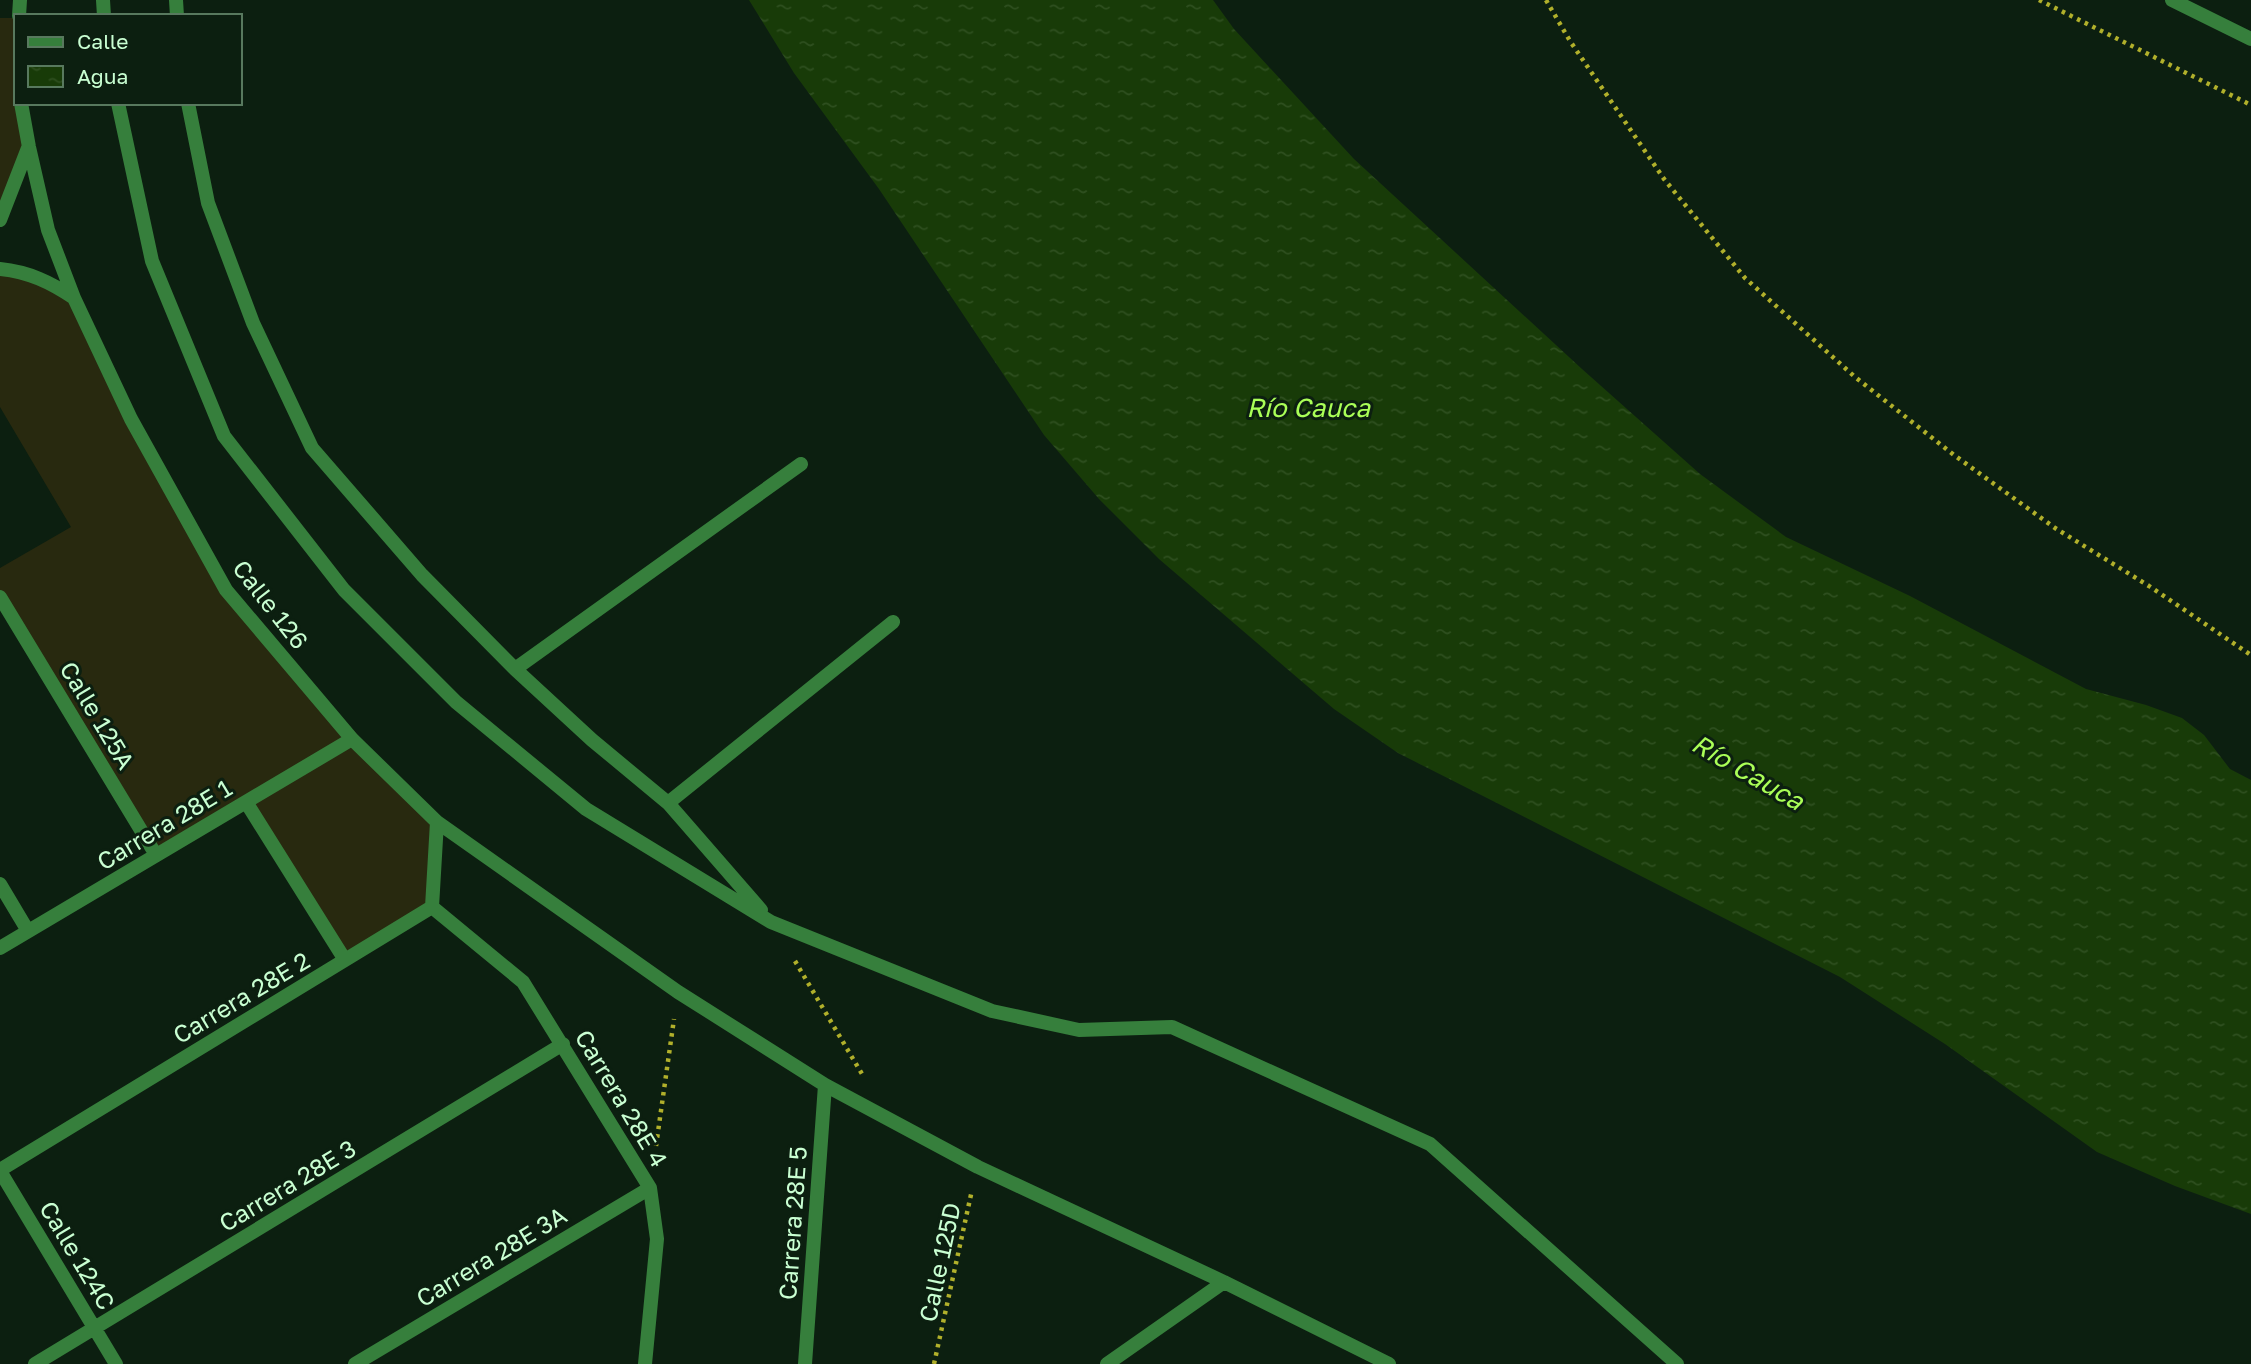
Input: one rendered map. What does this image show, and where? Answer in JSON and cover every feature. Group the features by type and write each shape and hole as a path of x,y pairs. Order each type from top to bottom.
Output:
{"street":[{"path":"2172,0 2251,39"},
{"name":"Calle 126","path":"22,105 48,230 74,298 131,419 226,590 352,739 437,822 678,992 825,1085 978,1167 1224,1282 1389,1364"},
{"path":"118,105 152,261 224,436 344,590 456,702 586,809 771,922 992,1012 1079,1030 1171,1027 1430,1144 1677,1364"},
{"path":"188,105 208,203 253,323 312,448 422,575 515,669 592,740 668,803 771,922"},
{"path":"0,219 29,147"},
{"path":"0,269 20,271 49,282 74,298"},
{"path":"515,669 801,464"},
{"name":"Calle 125A","path":"0,597 156,855"},
{"path":"668,803 893,622"},
{"name":"Carrera 28E 1","path":"0,948 352,739"},
{"path":"246,802 345,960"},
{"path":"432,907 437,822"},
{"path":"0,884 28,931"},
{"name":"Carrera 28E 2","path":"0,1170 432,907"},
{"name":"Carrera 28E 4","path":"432,907 523,982 650,1188 657,1239 645,1364"},
{"name":"Carrera 28E 3","path":"35,1364 563,1044"},
{"name":"Carrera 28E 5","path":"805,1364 825,1085"},
{"name":"Calle 124C","path":"0,1170 117,1364"},
{"name":"Carrera 28E 3A","path":"355,1364 650,1188"},
{"path":"1107,1364 1224,1282"}],"path":[{"path":"1546,0 1570,41 1664,179 1745,278 1855,377 1954,455 2055,528 2251,654"},
{"path":"2039,0 2251,105"},
{"path":"771,922 887,1116"},
{"path":"650,1188 678,992"},
{"name":"Calle 125D","path":"934,1364 978,1167"}],"shaded area":[{"path":"0,18 14,18 14,105 17,105 29,147 0,220"},
{"path":"0,269 74,298 226,590 437,822 432,907 345,960 246,802 156,855 0,597 0,568 71,527 0,407"}],"water":[{"name":"Río Cauca","path":"749,0 1213,0 1234,29 1354,159 1700,474 1786,537 1910,596 2086,689 2182,718 2204,735 2230,769 2251,780 2251,1214 2175,1186 2097,1152 1945,1044 1840,977 1398,753 1334,709 1159,559 1099,499 1044,435 879,189 794,73"}]}
